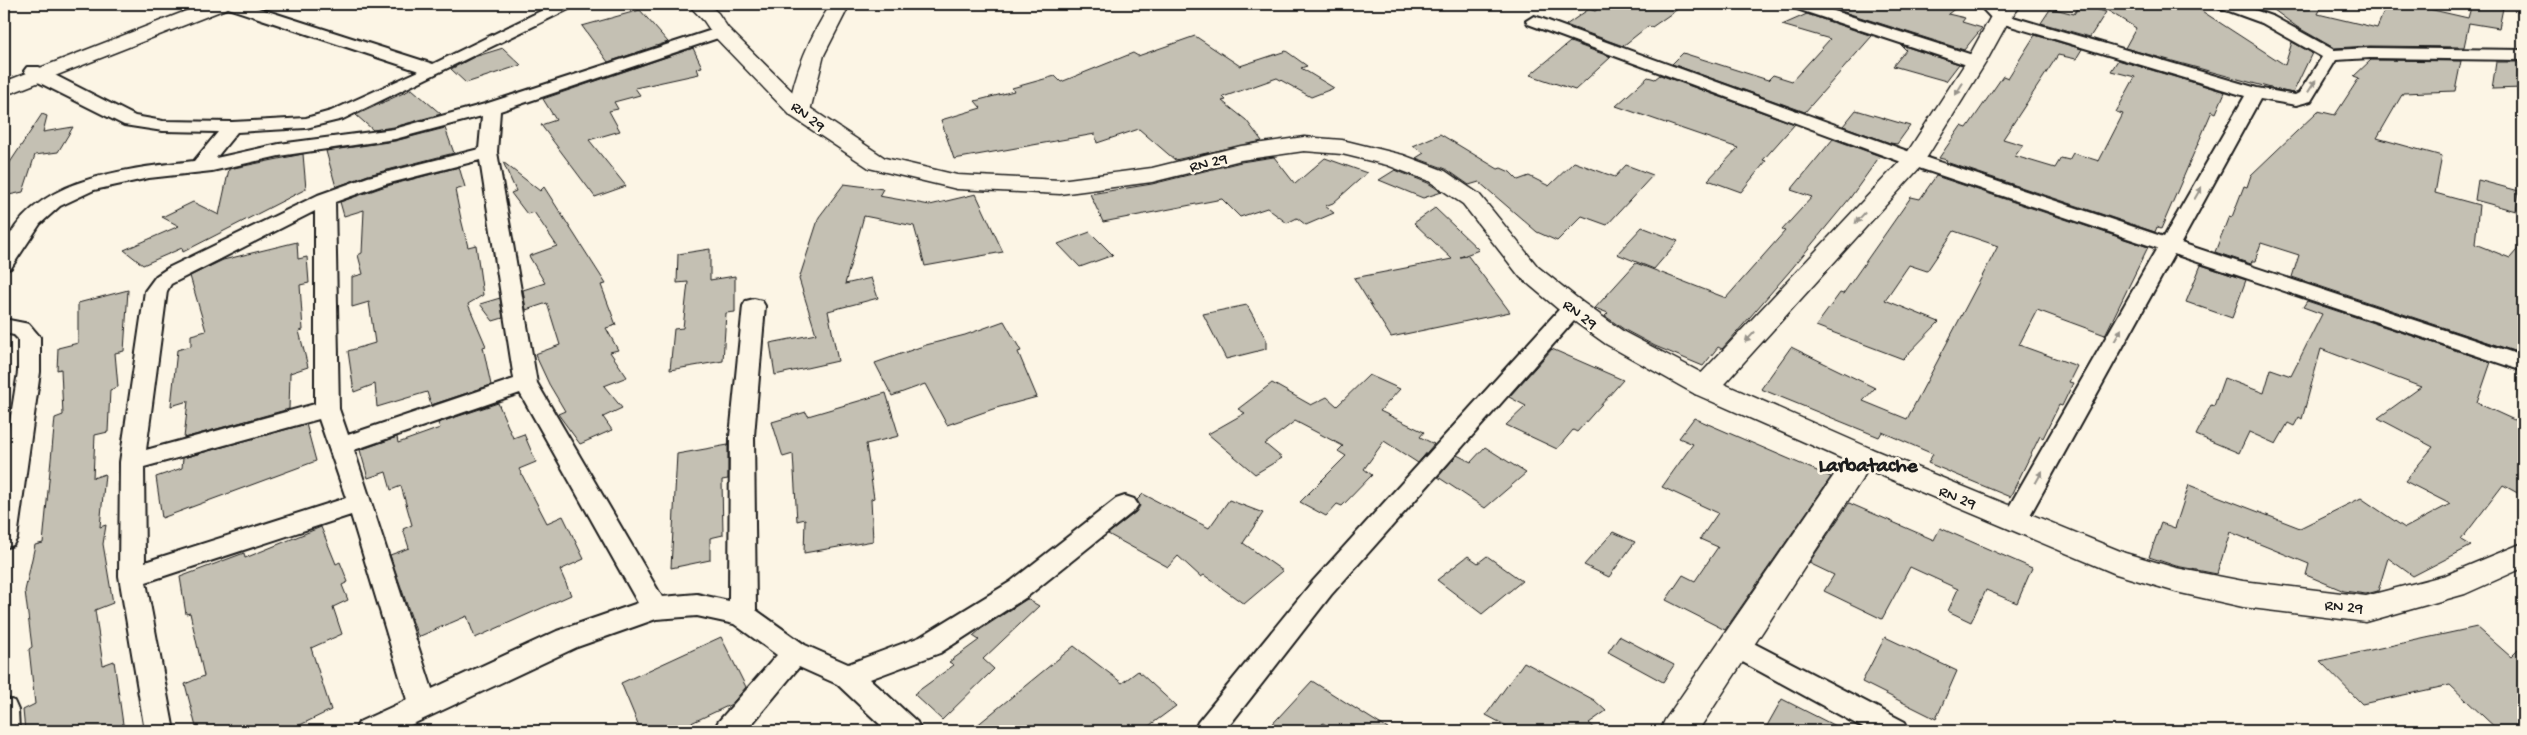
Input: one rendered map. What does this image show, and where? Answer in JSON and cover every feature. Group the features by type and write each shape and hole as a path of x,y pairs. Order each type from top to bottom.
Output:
{"main road":[{"path":"5,89 36,73 192,4"},
{"path":"36,73 221,4"},
{"name":"RN 29","path":"697,4 711,16 720,32 799,111 877,163 957,182 1060,187 1152,175 1241,153 1304,144 1342,147 1395,160 1437,176 1471,199 1529,272 1615,338 1705,387 1862,456 2116,562 2176,580 2243,594 2366,609 2454,585 2523,555"},
{"path":"799,111 803,84 829,21 840,4"},
{"path":"1705,387 1914,160 1976,62 2000,9"},
{"path":"1678,731 1862,456"}],"street":[{"path":"231,4 434,70"},
{"path":"36,73 130,121 163,126 232,127 280,125 323,120 434,70 567,4"},
{"path":"1797,4 1976,62"},
{"path":"2224,4 2268,20 2331,55 2370,53 2523,55"},
{"path":"2000,9 2255,93 2296,100 2306,97 2331,55"},
{"path":"1534,21 1914,160 2523,364"},
{"path":"4,264 32,220 53,202 88,186 148,172 200,166 279,150 395,134 491,108 720,32"},
{"path":"2015,520 2255,93"},
{"path":"491,108 488,152 526,383 655,608"},
{"path":"200,166 232,127"},
{"path":"160,731 132,576 132,462 152,308 156,291 163,280 175,272 325,199 376,181 488,152"},
{"path":"325,199 327,409 360,503 423,705"},
{"path":"742,615 742,436 754,306"},
{"path":"1208,731 1322,588 1574,308"},
{"path":"4,326 21,329 29,337 29,372 4,538"},
{"path":"341,446 526,383"},
{"path":"132,462 327,409"},
{"path":"132,576 360,503"},
{"path":"847,676 930,645 1019,589 1125,505"},
{"path":"369,731 567,639 655,608 697,605 742,615 794,653 847,676 906,731"},
{"path":"1736,645 1895,731"},
{"path":"728,731 794,653"},
{"path":"4,710 5,731"}],"building":[{"path":"1606,4 1685,4 1652,27 1648,26 1623,46 1566,25 1589,9 1595,11"},
{"path":"1831,4 1961,4 1948,14 1965,18 1962,22 1982,28 1964,50 1825,6"},
{"path":"2097,4 2191,4 2285,65 2292,42 2312,53 2293,93 2278,90 2125,48 2136,28"},
{"path":"2266,4 2323,4 2318,14 2377,28 2387,4 2407,4 2468,18 2472,4 2503,8 2499,28 2469,23 2464,47 2370,46 2334,48 2297,27"},
{"path":"2080,5 2106,12 2090,37 2041,23 2051,8 2074,14"},
{"path":"640,10 668,42 608,62 582,26"},
{"path":"1807,14 1872,36 1805,112 1672,64 1683,53 1768,80 1773,75 1792,81 1830,39 1782,25"},
{"path":"2035,35 2082,49 2076,59 2058,55 2003,139 2023,145 2015,156 2055,168 2061,158 2069,160 2073,153 2099,161 2123,114 2116,112 2135,77 2111,71 2118,60 2225,92 2216,113 2212,111 2161,229 2157,227 2155,232 1946,162 1947,160 1939,158 1961,126 1967,128 2003,76 2008,78"},
{"path":"1195,36 1240,66 1286,51 1307,66 1301,68 1334,88 1311,97 1277,78 1223,97 1226,100 1222,101 1246,120 1262,141 1175,160 1139,129 1097,143 1095,134 954,159 941,120 981,108 975,101 1014,91 1012,88 1055,76 1061,82 1133,53 1138,56"},
{"path":"1570,42 1611,57 1575,90 1530,75"},
{"path":"1901,45 1959,64 1946,81 1893,66 1906,50"},
{"path":"503,48 521,65 466,83 451,69 474,57"},
{"path":"693,48 702,67 697,68 699,74 635,88 640,95 614,102 618,109 609,111 620,131 589,140 626,186 595,197 541,125 556,120 543,99"},
{"path":"2371,60 2461,61 2455,91 2403,93 2377,138 2442,156 2435,193 2479,205 2475,244 2510,258 2523,243 2523,354 2292,277 2299,255 2261,243 2255,261 2252,261 2251,264 2215,252 2229,216 2232,217 2244,186 2247,187 2251,175 2318,111 2335,115 2359,78 2354,76"},
{"path":"2496,62 2523,62 2523,88 2492,89"},
{"path":"1660,75 1795,124 1763,160 1766,161 1741,192 1708,180 1738,148 1616,106 1648,77 1655,79"},
{"path":"412,89 441,114 394,127 373,130 356,115"},
{"path":"1856,110 1910,126 1897,144 1890,143 1843,126"},
{"path":"42,114 47,116 43,132 73,127 58,152 35,155 23,192 4,196 4,165 9,164"},
{"path":"445,128 454,153 368,175 336,187 326,151 395,141"},
{"path":"1440,134 1498,169 1501,168 1510,172 1518,180 1529,176 1549,186 1574,162 1615,177 1626,165 1653,175 1607,225 1582,216 1557,241 1537,232 1479,182 1469,185 1446,169 1416,158 1424,153 1413,146"},
{"path":"1833,139 1880,156 1850,198 1789,272 1722,349 1718,347 1703,366 1655,346 1625,330 1605,316 1608,313 1595,308 1636,263 1726,298 1812,197 1791,190"},
{"path":"303,154 306,189 183,252 182,248 143,265 124,250 179,226 162,217 193,202 219,215 229,169"},
{"path":"1274,157 1295,184 1325,158 1367,173 1333,203 1325,206 1334,213 1306,225 1297,218 1287,223 1267,208 1240,217 1222,199 1103,222 1090,194 1152,184 1241,162"},
{"path":"503,162 540,191 544,187 606,284 601,285 616,325 606,328 618,350 610,352 627,377 604,386 622,408 603,417 612,430 580,444 558,414 565,411 549,384 535,354 560,345 547,303 526,310 523,290 545,283 529,256 557,246 534,212 527,214 511,193 516,191"},
{"path":"459,167 465,187 455,190 468,247 476,245 483,295 468,304 486,346 483,347 491,385 431,405 427,392 377,407 375,384 354,392 348,351 375,343 369,302 352,307 352,277 363,274 358,255 362,253 364,210 344,216 340,202 383,187"},
{"path":"1395,170 1428,183 1442,192 1423,198 1379,180"},
{"path":"1936,176 2148,247 2105,335 2037,310 2019,345 2077,366 2069,382 2073,383 2062,406 2059,405 2043,438 2040,436 2010,497 1928,463 1933,454 1882,432 1879,437 1761,389 1791,347 1875,388 1863,401 1907,419 1998,246 1954,231 1927,271 1909,265 1885,300 1939,322 1903,359 1816,326 1840,293 1843,294 1911,197 1920,199"},
{"path":"2478,180 2519,191 2516,211 2475,200"},
{"path":"844,184 883,189 879,196 930,205 976,194 1003,252 925,266 914,226 864,216 845,284 871,278 878,298 828,311 838,361 775,375 770,343 816,334 799,279 819,217"},
{"path":"1435,208 1479,250 1460,257 1468,256 1510,312 1391,337 1354,278 1452,259 1414,223"},
{"path":"1642,227 1678,241 1654,269 1617,254"},
{"path":"1090,232 1113,255 1080,267 1058,244"},
{"path":"297,242 298,259 307,257 309,283 300,285 303,330 299,331 308,367 290,373 289,409 184,438 188,401 171,406 177,350 191,346 191,335 206,331 190,276 223,260"},
{"path":"710,249 710,280 735,276 735,312 726,313 723,361 670,370 674,329 683,328 688,282 677,283 678,254"},
{"path":"2201,265 2246,280 2232,318 2186,302"},
{"path":"128,290 124,351 115,353 118,387 110,390 108,432 95,435 93,478 105,474 100,527 106,525 103,544 113,603 95,610 103,665 114,661 124,731 25,731 23,710 35,704 29,649 32,647 25,591 35,545 43,543 55,418 63,415 61,369 57,370 58,348 78,343 78,303"},
{"path":"500,298 503,318 493,321 480,304"},
{"path":"2307,301 2491,362 2477,403 2523,424 2523,496 2503,485 2461,540 2471,546 2413,576 2388,558 2378,591 2366,594 2344,591 2306,575 2309,564 2230,532 2217,574 2176,566 2149,557 2161,523 2175,528 2189,485 2300,528 2361,498 2405,528 2450,504 2405,481 2433,447 2378,418 2421,387 2321,349 2302,419 2299,417 2294,426 2288,423 2276,444 2249,432 2239,453 2196,435 2211,405 2214,406 2224,378 2264,393 2271,369 2291,376 2322,314 2303,307"},
{"path":"1247,305 1266,339 1266,349 1226,359 1203,314"},
{"path":"1004,321 1021,351 1018,352 1037,397 996,408 947,425 925,384 892,396 875,363 926,345 965,335"},
{"path":"1552,349 1623,380 1577,432 1573,430 1557,449 1506,425 1526,406 1509,397"},
{"path":"1369,375 1400,389 1380,411 1424,432 1420,437 1434,444 1418,463 1384,441 1364,469 1372,475 1342,506 1337,504 1326,516 1300,502 1346,456 1338,451 1343,446 1295,421 1265,444 1282,458 1255,474 1208,434 1245,413 1238,409 1272,383 1311,405 1327,397 1337,406"},
{"path":"886,393 899,436 866,444 874,498 871,499 873,541 804,553 805,519 797,521 793,454 783,457 772,422 806,412 808,416"},
{"path":"498,403 513,438 524,434 536,462 519,469 547,523 563,516 584,559 560,570 571,595 475,638 467,616 418,637 390,555 409,548 403,529 412,525 401,486 391,490 386,472 368,478 360,450 397,437 398,443 440,428 438,423"},
{"path":"1694,418 1831,477 1725,630 1666,600 1683,575 1695,581 1718,547 1700,539 1718,513 1662,487 1693,444 1679,438"},
{"path":"306,424 316,461 162,518 156,477 182,468 183,458"},
{"path":"728,445 728,479 722,480 723,535 710,538 710,560 671,568 677,454"},
{"path":"1485,447 1526,473 1485,508 1438,477 1457,455 1471,462"},
{"path":"1143,494 1209,528 1229,500 1263,513 1243,543 1283,571 1244,604 1204,575 1201,577 1178,556 1168,567 1108,534 1136,512 1140,506 1137,500"},
{"path":"1849,503 1934,540 1940,528 2032,568 2017,603 1986,590 1971,622 1948,611 1958,589 1910,567 1882,619 1824,591 1834,575 1809,563"},
{"path":"321,527 336,564 340,562 348,582 342,585 348,600 333,607 342,634 311,648 331,710 298,726 300,731 197,731 185,684 204,676 190,613 186,614 180,577 244,553 245,558"},
{"path":"1613,532 1635,542 1609,577 1584,565"},
{"path":"1468,556 1478,563 1487,556 1522,581 1482,614 1437,580"},
{"path":"1027,599 1039,606 983,659 994,669 942,720 914,694 954,665 949,662 979,640 973,636 981,629"},
{"path":"2477,627 2511,657 2523,645 2523,731 2499,731 2450,685 2362,704 2320,661"},
{"path":"1619,636 1674,665 1663,682 1608,652"},
{"path":"721,637 746,687 732,704 674,731 641,731 621,683"},
{"path":"1885,637 1957,671 1936,719 1862,682"},
{"path":"1074,646 1122,683 1138,671 1176,706 1142,731 970,731"},
{"path":"1524,662 1594,700 1606,711 1589,723 1598,731 1516,731 1486,715"},
{"path":"1312,681 1391,731 1335,731 1323,723 1316,731 1266,731"},
{"path":"1782,699 1845,731 1764,731"}],"district":[{"name":"Larbatache","path":"1868,464"}]}
